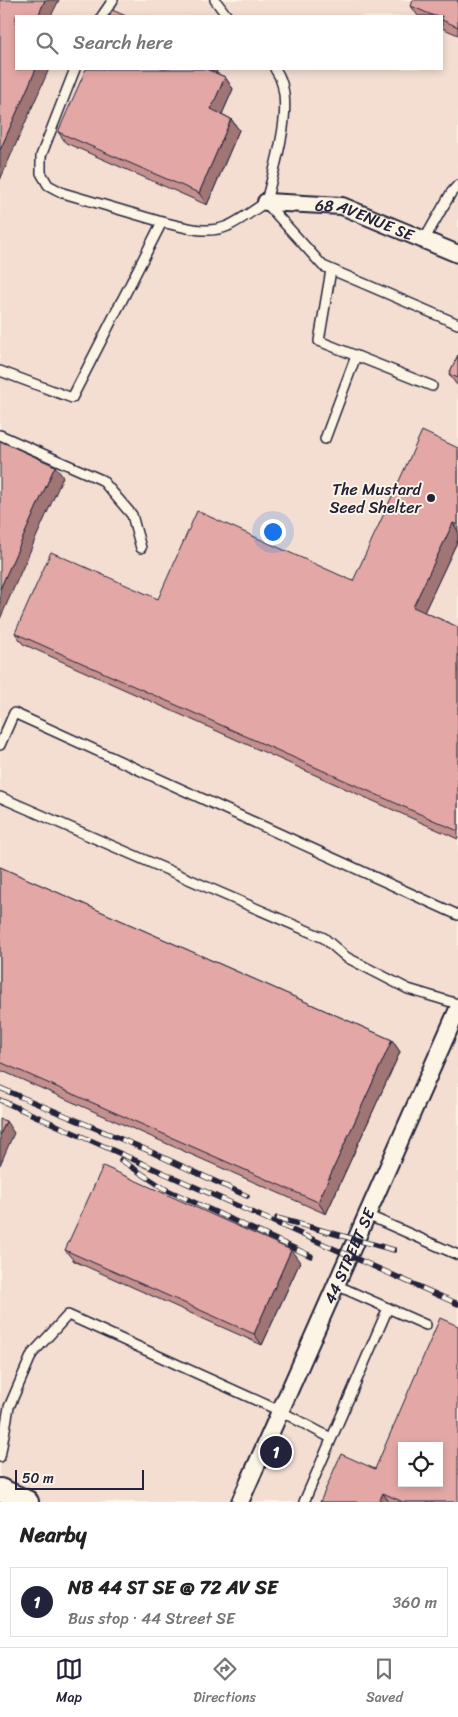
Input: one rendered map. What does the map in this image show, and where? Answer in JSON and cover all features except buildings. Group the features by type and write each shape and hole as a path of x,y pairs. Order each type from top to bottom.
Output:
{"street":[{"name":"68 AVENUE SE","path":"266,202 342,206 458,254"},
{"name":"44 STREET SE","path":"240,1502 458,1009"},
{"path":"0,1490 27,1502"}],"lane":[{"path":"103,15 113,0"},
{"path":"216,0 226,15"},
{"path":"75,70 41,156 41,173 48,185 63,193 162,222 191,229 212,230 229,226 266,202 283,131 285,108 285,91 280,75 276,70"},
{"path":"424,240 454,195 458,185"},
{"path":"266,202 323,266 458,324"},
{"path":"0,371 72,398 162,222"},
{"path":"331,270 319,341 432,386"},
{"path":"325,439 356,356"},
{"path":"0,435 102,480 132,515 141,548"},
{"path":"0,745 14,713 458,915"},
{"path":"0,796 324,938 346,957 408,989 458,1004"},
{"path":"367,1215 458,1255"},
{"path":"336,1285 426,1325"},
{"path":"304,1502 388,1308"},
{"path":"0,1457 9,1407 32,1354 68,1315 280,1411 331,1438"}],"shaded area":[{"path":"0,0 458,0 458,1502 0,1502"}],"railway":[{"path":"0,1088 147,1150 247,1196"},
{"path":"0,1100 458,1304"},
{"path":"121,1160 165,1189 311,1256"},
{"path":"277,1218 394,1250"}],"place":[{"name":"The Mustard Seed Shelter","path":"431,498"},
{"name":"NB 44 ST SE @ 72 AV SE","path":"276,1452"}]}
